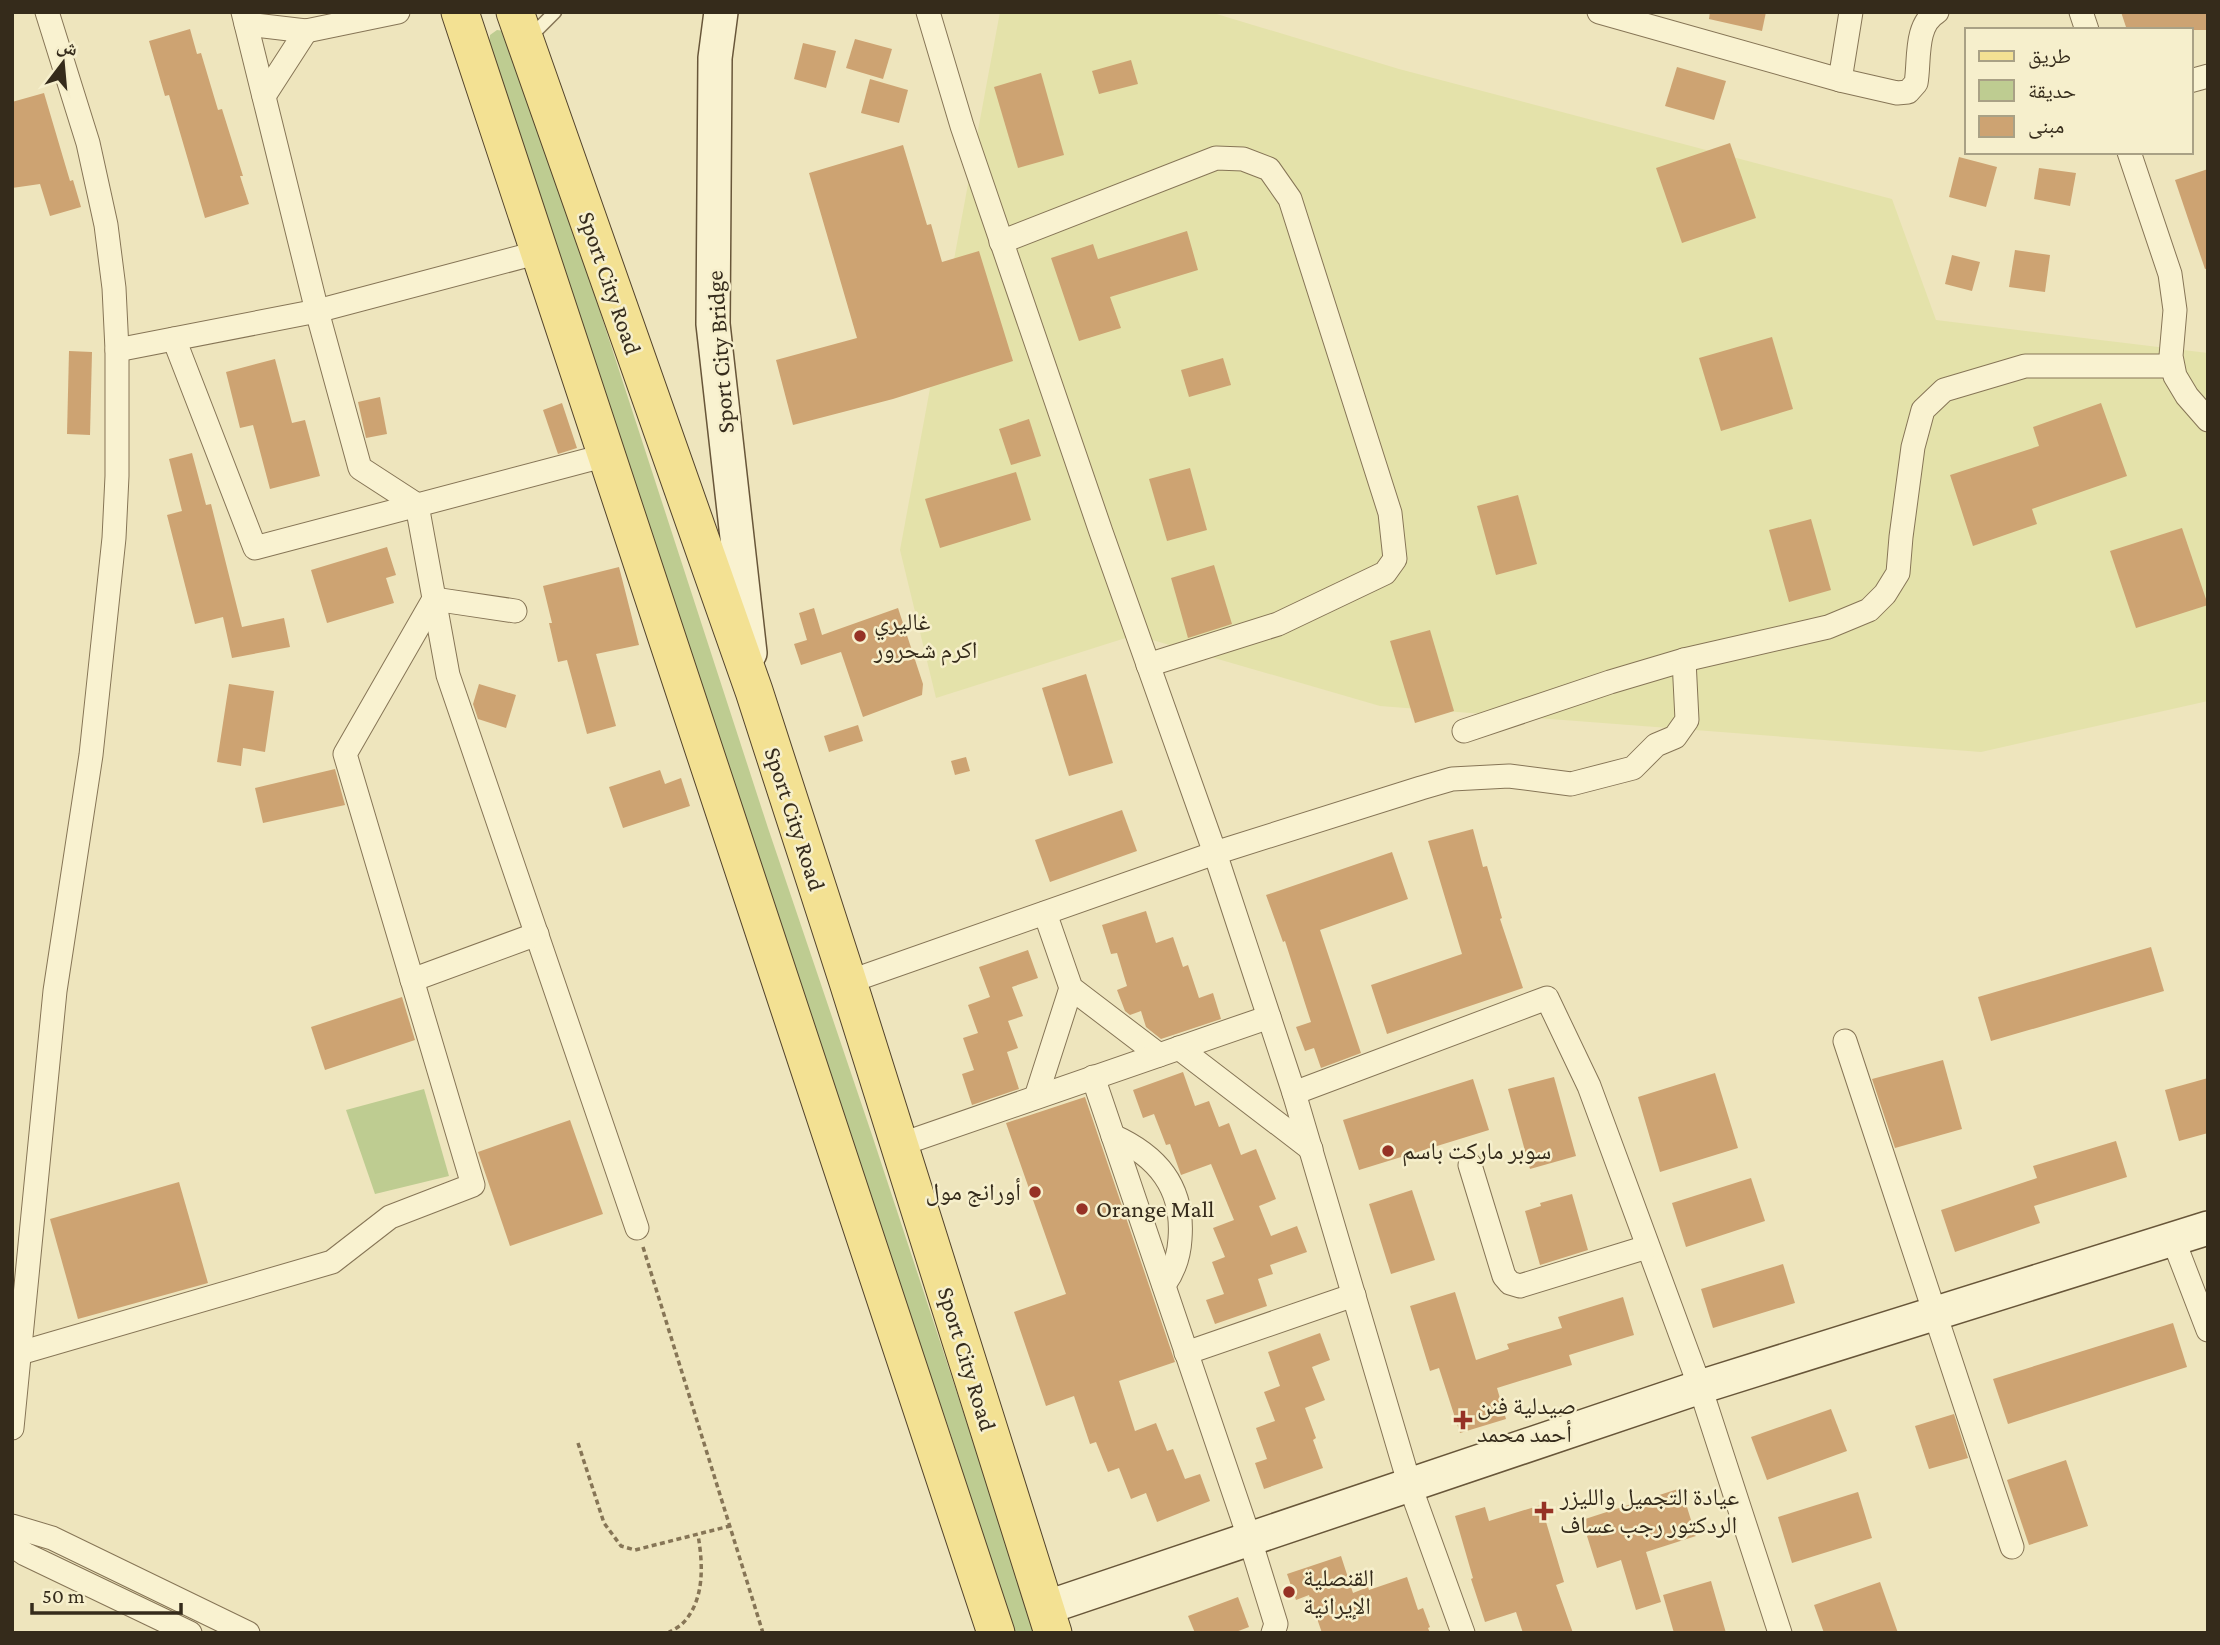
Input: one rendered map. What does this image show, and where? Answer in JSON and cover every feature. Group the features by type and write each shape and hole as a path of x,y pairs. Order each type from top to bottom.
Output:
{"main road":[{"path":"460,12 996,1633"},
{"name":"Sport City Road","path":"520,27 754,691 1049,1620"}],"street":[{"path":"12,1428 55,991 91,755 114,538 118,463 114,288 106,225 80,117 47,12"},
{"path":"398,12 306,30 244,18 317,311 360,468 417,505 447,675 637,1228"},
{"name":"Sport City Bridge","path":"721,12 715,58 713,324 754,691"},
{"path":"928,12 962,126 1215,853 1294,1093 1410,1486 1463,1633"},
{"path":"1599,12 1641,18 1840,80 1897,93 1913,89 1922,36 1931,15 1937,12"},
{"path":"1840,80 1851,12"},
{"path":"264,96 306,30"},
{"path":"2130,154 2174,292 2172,366 2180,386 2208,420"},
{"path":"1002,242 1216,158 1243,159 1269,169 1290,199 1390,513 1395,559 1385,573 1278,624 1148,665"},
{"path":"117,350 317,311 540,252"},
{"path":"174,339 255,548 607,455"},
{"path":"1464,731 1610,682 1684,660 1828,627 1869,610 1885,594 1898,573 1916,435 1923,410 1944,390 2025,366 2172,366"},
{"path":"20,1353 332,1262 390,1217 474,1185 345,754 434,599"},
{"path":"434,599 515,611"},
{"path":"848,982 1215,853 1452,779 1509,776 1571,784 1633,768 1656,745 1675,737 1687,720 1684,660"},
{"path":"1045,912 1072,988 1311,1149"},
{"path":"412,980 537,934"},
{"path":"1035,1097 1072,988"},
{"path":"1294,1093 1547,998 1589,1086 1700,1387 1780,1633"},
{"path":"899,1145 1269,1017"},
{"path":"1845,1041 2012,1547"},
{"path":"1093,1077 1278,1630"},
{"path":"1113,1136 1132,1144 1161,1168 1173,1189 1181,1222 1180,1244 1173,1272 1164,1285"},
{"path":"1470,1165 1504,1276 1510,1283 1520,1286 1647,1247"},
{"path":"1049,1620 1250,1540 1700,1387 2208,1228"},
{"path":"2173,1239 2208,1330"},
{"path":"1186,1353 1354,1295"},
{"path":"12,1526 52,1538 248,1633"},
{"path":"12,1545 25,1554 190,1633"}],"lane":[{"path":"520,27 555,12"}],"path":[{"path":"637,1228 763,1633"},
{"path":"578,1443 604,1523 621,1546 635,1550 730,1526"},
{"path":"668,1633 683,1623 696,1601 702,1575 697,1534"}],"shaded area":[{"path":"1000,12 1210,12 1399,69 1892,199 1936,320 2208,353 2208,701 1981,752 1380,706 1135,635 936,698 900,550"}],"green space":[{"path":"497,30 510,35 768,828 1036,1633 1013,1633 950,1432 871,1206 733,778 665,584 489,45 490,35"},
{"path":"424,1089 449,1176 375,1194 346,1110"}],"building":[{"path":"1710,12 1766,12 1762,31 1709,19"},
{"path":"2121,12 2208,12 2208,30 2126,28"},
{"path":"190,29 197,54 201,53 218,110 222,109 249,204 205,218 169,95 165,96 149,41"},
{"path":"855,39 892,49 883,79 846,68"},
{"path":"803,43 836,51 826,88 794,79"},
{"path":"1131,60 1138,84 1099,94 1092,71"},
{"path":"1677,67 1726,81 1714,120 1665,106"},
{"path":"1041,73 1064,155 1018,168 994,87"},
{"path":"870,79 908,90 899,123 861,113"},
{"path":"44,93 70,181 73,180 81,207 50,216 40,184 12,188 12,102"},
{"path":"1730,143 1756,218 1682,243 1656,168"},
{"path":"903,145 927,225 931,224 942,262 979,251 1013,361 893,399 793,425 776,360 857,338 809,173"},
{"path":"1959,157 1997,167 1986,207 1949,197"},
{"path":"2039,168 2076,173 2070,206 2034,199"},
{"path":"2208,169 2208,268 2205,269 2175,180"},
{"path":"1187,231 1198,270 1110,297 1121,328 1079,341 1051,258 1093,244 1098,259"},
{"path":"2015,250 2050,255 2045,292 2009,287"},
{"path":"1952,255 1980,262 1972,291 1945,284"},
{"path":"1772,337 1793,409 1721,431 1699,358"},
{"path":"69,351 92,352 90,435 67,434"},
{"path":"1223,358 1231,385 1189,397 1181,370"},
{"path":"275,359 292,423 305,420 320,476 270,489 253,425 240,428 226,372"},
{"path":"380,397 387,434 366,438 358,402"},
{"path":"562,403 577,448 558,454 543,410"},
{"path":"2101,403 2127,476 2032,509 2037,524 1973,546 1950,475 2039,446 2033,427"},
{"path":"1029,419 1041,456 1011,465 999,429"},
{"path":"192,453 206,505 211,504 242,627 284,618 290,647 232,658 223,617 195,624 167,515 182,511 169,459"},
{"path":"1190,468 1207,530 1167,541 1149,479"},
{"path":"1016,472 1031,520 940,548 925,499"},
{"path":"1518,495 1537,564 1496,575 1477,506"},
{"path":"1811,519 1831,590 1789,602 1769,530"},
{"path":"2182,528 2208,605 2136,628 2110,551"},
{"path":"387,547 396,575 386,578 394,603 327,623 311,570"},
{"path":"1214,565 1232,624 1188,638 1171,578"},
{"path":"619,567 639,645 596,654 616,726 587,734 567,660 558,662 543,586"},
{"path":"814,608 822,635 898,608 923,684 922,695 863,717 841,652 801,665 794,644 807,640 799,613"},
{"path":"1430,630 1454,711 1415,723 1390,641"},
{"path":"1086,674 1113,763 1069,776 1042,688"},
{"path":"229,684 274,691 265,752 243,748 241,766 217,762"},
{"path":"479,684 516,695 506,728 478,719 473,704"},
{"path":"858,725 863,741 829,752 824,736"},
{"path":"966,757 970,771 955,775 951,761"},
{"path":"335,769 345,805 263,823 255,788"},
{"path":"660,770 665,784 681,778 690,806 623,828 609,787"},
{"path":"1122,810 1137,851 1050,882 1035,840"},
{"path":"1473,829 1483,867 1487,866 1502,918 1500,919 1523,988 1387,1034 1371,985 1462,954 1428,841"},
{"path":"1392,852 1408,899 1320,930 1361,1053 1321,1068 1314,1048 1305,1051 1296,1027 1311,1022 1285,941 1283,942 1266,895"},
{"path":"1146,911 1156,943 1173,937 1183,967 1188,965 1199,998 1213,993 1221,1019 1161,1039 1146,1027 1141,1011 1130,1015 1125,1011 1117,990 1127,986 1117,953 1111,954 1102,925"},
{"path":"2151,947 2164,991 1991,1041 1978,997"},
{"path":"1028,950 1038,978 1012,987 1023,1016 1008,1021 1018,1048 1007,1052 1019,1089 972,1105 962,1074 974,1070 963,1038 978,1033 968,1005 990,997 979,967"},
{"path":"402,997 415,1040 325,1070 311,1027"},
{"path":"1943,1060 1962,1129 1895,1148 1872,1079"},
{"path":"1183,1072 1195,1106 1209,1101 1219,1127 1229,1123 1241,1155 1256,1149 1276,1199 1259,1206 1271,1236 1297,1226 1307,1252 1270,1265 1273,1274 1258,1279 1267,1306 1215,1324 1206,1300 1224,1294 1212,1262 1225,1257 1213,1228 1234,1220 1211,1164 1181,1175 1170,1144 1166,1145 1154,1114 1143,1118 1133,1090"},
{"path":"1715,1073 1738,1148 1660,1172 1638,1097"},
{"path":"1554,1077 1576,1156 1530,1169 1508,1089"},
{"path":"2208,1078 2208,1133 2179,1141 2165,1090"},
{"path":"1473,1079 1489,1130 1359,1170 1343,1120"},
{"name":"Orange Mall","path":"1085,1097 1175,1362 1119,1381 1135,1431 1156,1423 1167,1451 1173,1449 1185,1479 1200,1474 1210,1501 1157,1522 1146,1493 1131,1499 1119,1468 1108,1472 1096,1442 1090,1444 1074,1396 1046,1406 1014,1312 1066,1294 1006,1123"},
{"path":"570,1120 603,1214 510,1246 478,1152"},
{"path":"2116,1141 2127,1177 2034,1206 2040,1223 1955,1252 1941,1210 2037,1178 2033,1166"},
{"path":"1751,1178 1765,1221 1686,1247 1672,1203"},
{"path":"179,1182 208,1283 78,1319 50,1219"},
{"path":"1412,1190 1435,1260 1391,1274 1369,1204"},
{"path":"1572,1194 1588,1250 1540,1265 1525,1211 1541,1206 1540,1203"},
{"path":"1783,1264 1795,1303 1713,1328 1701,1289"},
{"path":"1455,1292 1476,1360 1509,1349 1507,1344 1562,1328 1558,1317 1623,1297 1634,1335 1569,1355 1572,1365 1497,1388 1506,1419 1460,1433 1439,1368 1430,1371 1410,1306"},
{"path":"2173,1323 2187,1367 2008,1424 1993,1379"},
{"path":"1320,1333 1330,1360 1312,1367 1325,1400 1305,1408 1323,1468 1264,1489 1255,1463 1267,1459 1256,1428 1275,1421 1264,1392 1280,1386 1268,1352"},
{"path":"1831,1409 1847,1451 1767,1480 1751,1437"},
{"path":"1954,1414 1968,1458 1929,1469 1915,1426"},
{"path":"2066,1460 2088,1526 2029,1545 2007,1480"},
{"path":"1681,1488 1696,1536 1646,1552 1661,1602 1636,1610 1621,1560 1597,1568 1582,1520"},
{"path":"1858,1492 1872,1538 1792,1563 1778,1517"},
{"path":"1541,1505 1564,1582 1556,1585 1573,1633 1523,1633 1516,1612 1485,1622 1455,1516 1485,1507 1489,1521"},
{"path":"1341,1556 1353,1593 1407,1577 1418,1610 1423,1608 1430,1633 1322,1633 1309,1595 1296,1600 1287,1574"},
{"path":"1711,1581 1726,1633 1674,1633 1663,1595"},
{"path":"1880,1582 1898,1633 1824,1633 1814,1605"},
{"path":"1238,1597 1249,1627 1233,1633 1195,1633 1188,1616"}],"place":[{"name":"غاليري اكرم شحرور","path":"860,636"},
{"name":"سوبر ماركت باسم","path":"1388,1151"},
{"name":"أورانج مول","path":"1035,1192"},
{"name":"Orange Mall","path":"1082,1209"},
{"name":"صيدلية فنن أحمد محمد","path":"1463,1420"},
{"name":"عيادة التجميل والليزر الردكتور رجب عساف","path":"1544,1511"},
{"name":"القنصلية الإيرانية","path":"1289,1592"}]}
